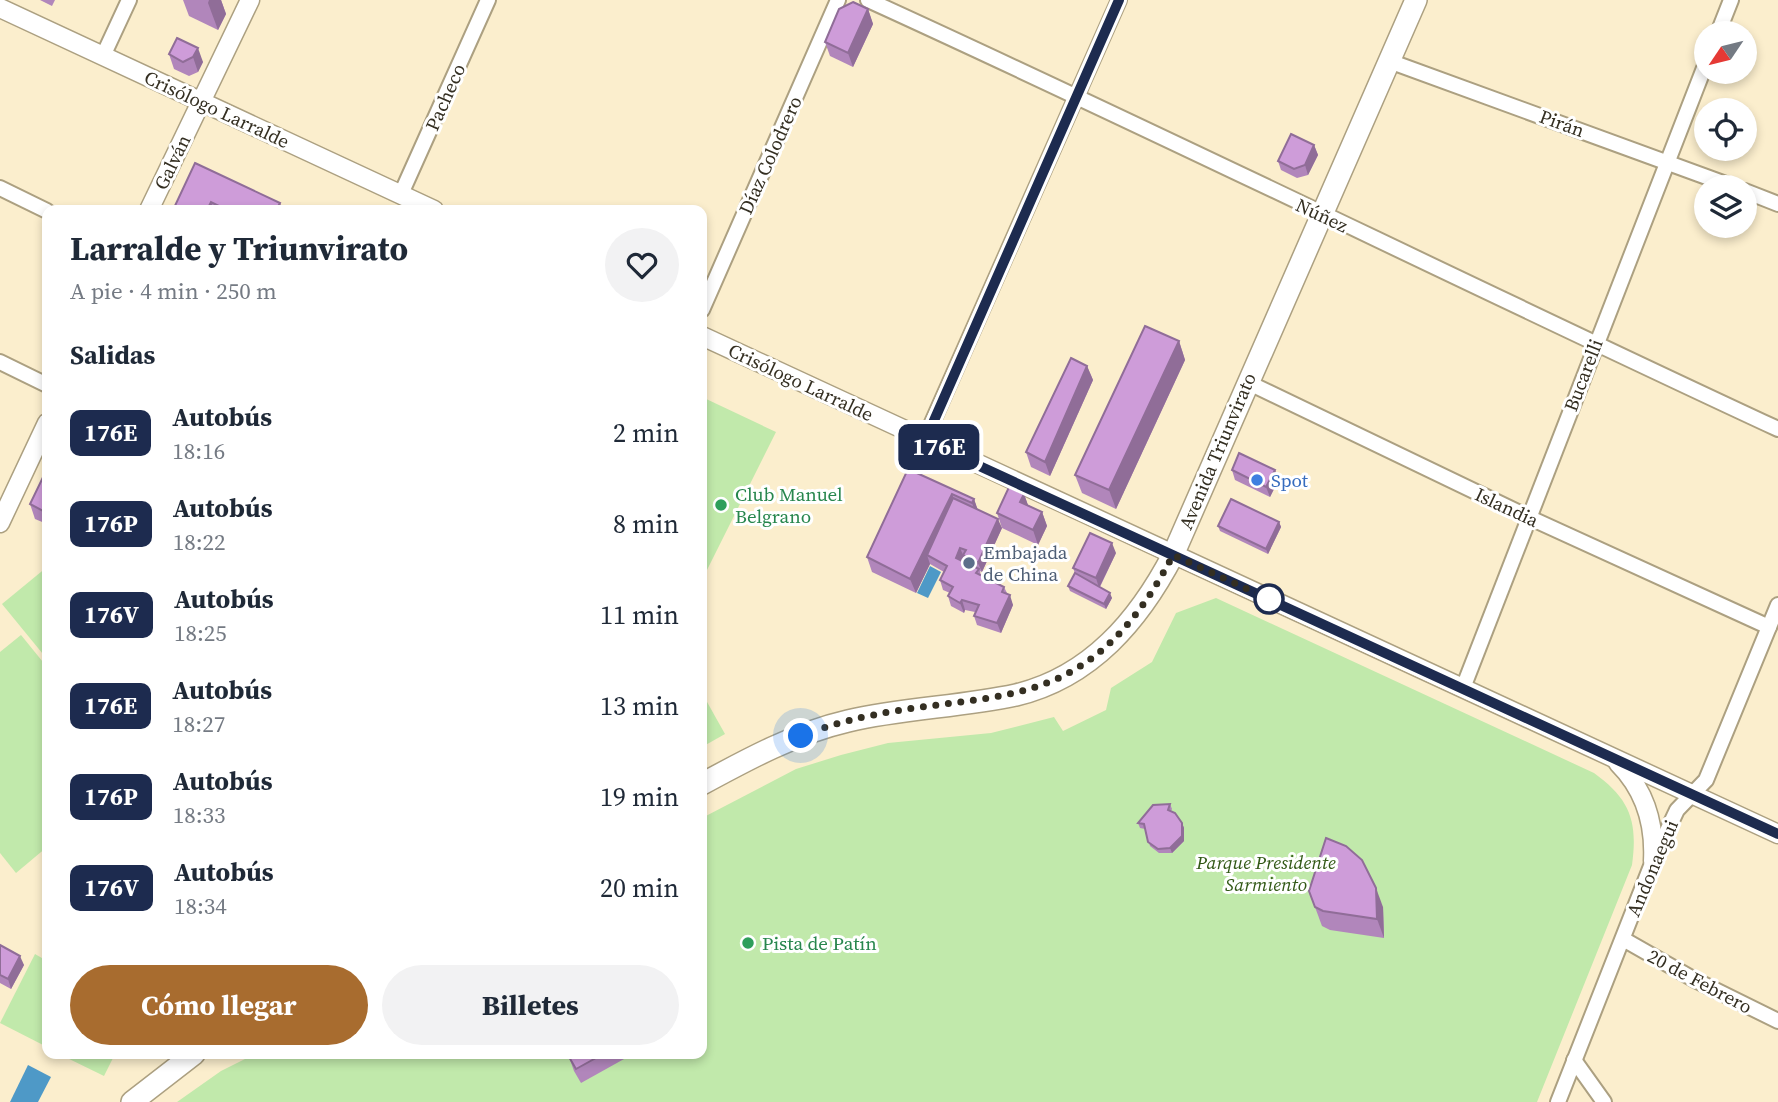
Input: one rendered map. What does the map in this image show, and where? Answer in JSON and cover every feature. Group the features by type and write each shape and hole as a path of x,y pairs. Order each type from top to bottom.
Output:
{"main road":[{"name":"Avenida Triunvirato","path":"707,782 818,730 878,715 1017,694 1058,679 1098,653 1132,622 1173,555 1416,0"},
{"path":"131,1102 187,1059"}],"street":[{"path":"103,56 129,0"},
{"name":"Galván","path":"151,205 250,0"},
{"name":"Pacheco","path":"401,194 488,0"},
{"name":"Díaz Colodrero","path":"707,299 838,0"},
{"name":"Núñez","path":"868,0 1075,95 1321,215 1778,429"},
{"path":"925,441 1119,0"},
{"path":"1723,21 1731,0"},
{"name":"Crisólogo Larralde","path":"4,6 103,56 424,205"},
{"name":"Pirán","path":"1389,61 1702,175"},
{"name":"Bucarelli","path":"1463,688 1698,84"},
{"path":"0,188 42,209"},
{"path":"1757,196 1778,204"},
{"name":"Crisólogo Larralde","path":"707,337 925,441 1778,834"},
{"path":"0,362 42,383"},
{"name":"Islandia","path":"1247,382 1528,517 1769,627"},
{"path":"0,523 42,434"},
{"name":"Andonaegui","path":"1558,1102 1653,861 1677,810 1706,780 1778,605"},
{"path":"1614,758 1627,771 1645,802 1654,841 1653,861"},
{"name":"20 de Febrero","path":"1623,939 1695,980 1778,1021"},
{"path":"1574,1060 1604,1102"}],"green space":[{"name":"Club Manuel Belgrano","path":"707,399 776,432 707,570"},
{"path":"42,571 42,653 2,604"},
{"name":"Parque Presidente Sarmiento","path":"1216,598 1594,773 1616,792 1629,812 1632,823 1632,865 1537,1102 177,1102 221,1071 245,1059 707,1059 707,815 796,769 888,743 991,733 1054,717 1063,731 1106,710 1111,688 1152,662 1176,613"},
{"path":"21,635 42,661 42,851 16,873 0,853 0,652"},
{"path":"707,702 725,734 707,744"},
{"path":"35,954 42,958 42,1044 0,1023"},
{"path":"69,1059 112,1059 104,1076"}],"water":[{"path":"930,566 941,572 928,598 917,593"},
{"path":"28,1065 51,1077 38,1102 10,1102"}],"building":[{"path":"853,2 868,9 848,53 825,42 839,9"},
{"path":"177,38 198,48 193,57 183,62 169,54"},
{"path":"1291,134 1314,145 1305,165 1294,169 1278,161"},
{"path":"195,163 280,203 217,205 211,202 210,205 175,205"},
{"path":"1145,326 1179,341 1109,490 1075,475"},
{"path":"1071,358 1087,366 1045,462 1026,452"},
{"path":"1239,453 1275,470 1266,487 1232,470"},
{"path":"908,469 974,499 972,503 952,494 910,579 867,557"},
{"path":"42,479 42,510 30,504"},
{"path":"1009,487 1024,494 1020,502 1042,512 1033,530 997,513"},
{"path":"953,498 998,519 978,563 963,555 966,550 960,548 956,558 979,569 976,573 1004,587 1002,592 1010,595 997,623 974,616 979,605 962,600 960,603 948,596 953,587 940,580 947,566 927,555"},
{"path":"1231,499 1279,522 1266,549 1218,526"},
{"path":"1090,533 1112,543 1096,578 1073,568"},
{"path":"1075,573 1110,593 1104,604 1068,586"},
{"path":"1170,804 1168,810 1175,813 1182,823 1182,836 1170,848 1158,849 1148,842 1144,824 1138,823 1153,805"},
{"path":"1326,838 1346,846 1362,860 1376,888 1377,919 1323,911 1315,907 1309,891"},
{"path":"0,945 20,956 8,979 0,975"},
{"path":"570,1059 594,1059 576,1069"}],"bus line":[{"name":"176E","path":"1119,0 925,441 1778,834"}],"place":[{"name":"Spot","path":"1257,480"},
{"name":"Club Manuel Belgrano","path":"721,505"},
{"name":"Embajada de China","path":"969,563"},
{"name":"Pista de Patín","path":"748,943"}],"route":[{"path":"801,736 847,721 1017,694 1058,679 1098,653 1132,622 1148,600 1173,555 1269,599"}]}
